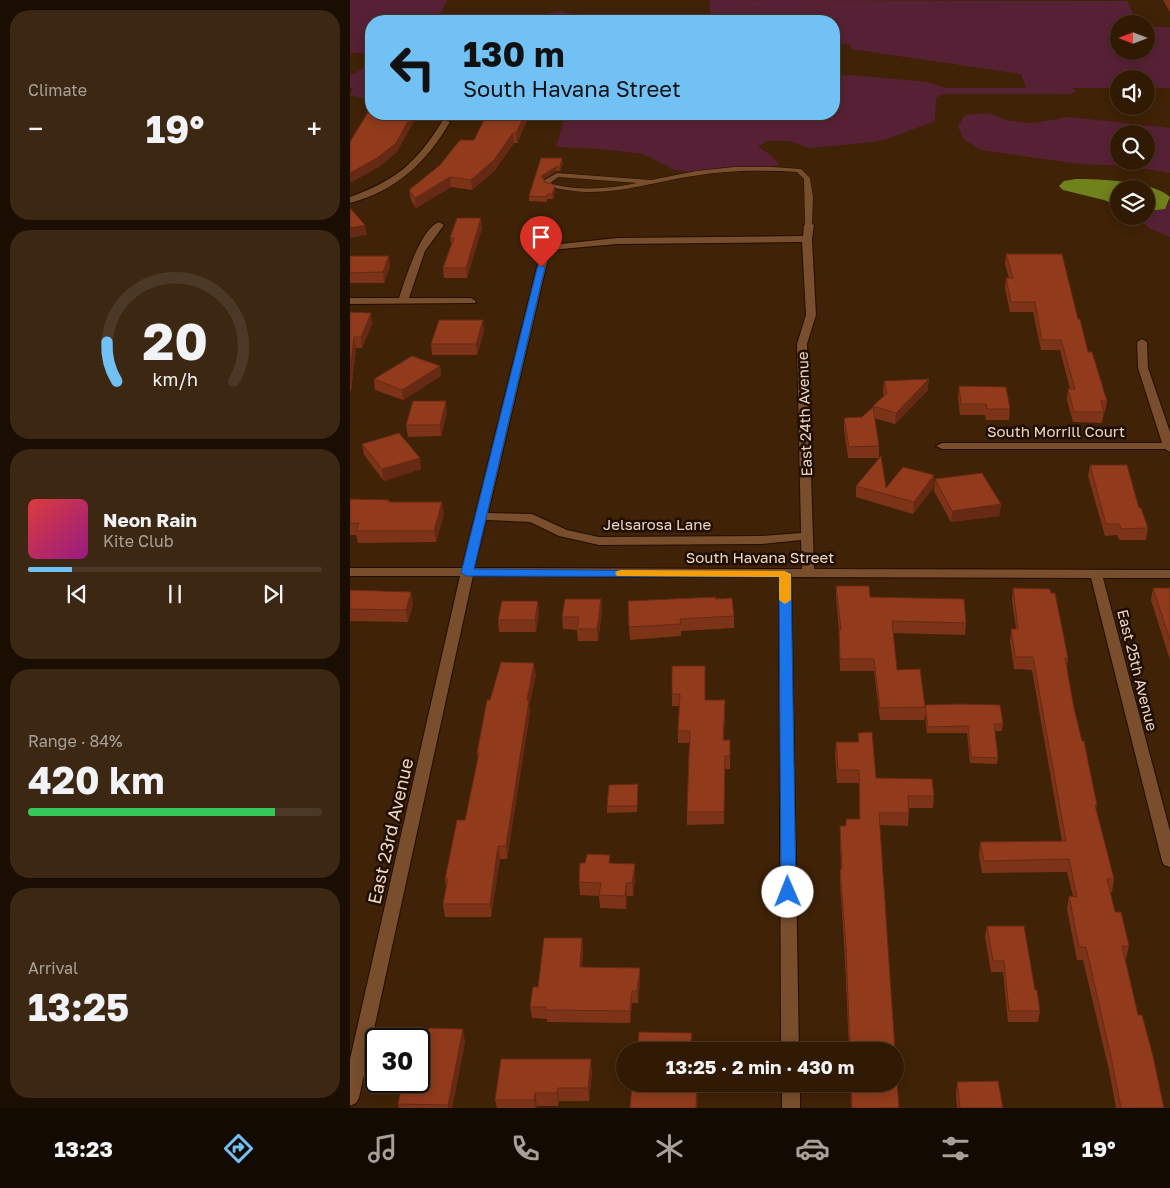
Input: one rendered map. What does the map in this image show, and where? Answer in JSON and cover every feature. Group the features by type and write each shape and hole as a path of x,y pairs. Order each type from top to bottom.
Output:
{"street":[{"path":"350,200 365,195 399,178 425,156 446,122"},
{"path":"403,301 420,250 439,225"},
{"name":"East 24th Avenue","path":"808,574 802,344 811,315 807,239 809,225"},
{"name":"East 23rd Avenue","path":"350,1098 467,573 549,233"},
{"path":"546,248 617,241 807,239"},
{"path":"350,301 471,301"},
{"path":"1142,342 1143,368 1169,448"},
{"name":"South Morrill Court","path":"942,446 1169,448"},
{"name":"Jelsarosa Lane","path":"481,516 532,518 563,533 599,541 761,540 807,536"},
{"name":"South Havana Street","path":"350,572 1170,574"},
{"path":"785,574 790,1042"},
{"name":"East 25th Avenue","path":"1096,574 1170,861"},
{"path":"791,1092 791,1108"}],"lane":[{"path":"651,182 557,176 547,181 549,185 557,188 579,191 651,182 720,171 782,168 799,170 807,178 809,225"}],"shaded area":[{"path":"350,0 447,0 439,15 365,15 365,53 350,53"},
{"path":"710,0 1127,1 1134,15 1110,15 1110,60 1155,60 1155,27 1170,27 1170,88 1155,88 1155,70 1110,70 1110,88 1072,88 1076,92 1069,94 943,94 936,98 935,121 887,139 809,148 789,141 767,141 758,146 779,164 773,167 694,172 675,170 643,154 556,147 563,120 840,120 840,76 852,75 927,82 947,88 1026,88 1021,74 851,49 850,44 840,44 840,15 710,15"},
{"path":"558,11 581,15 542,15"},
{"path":"365,66 365,99 350,95 353,88 350,88 350,75"},
{"path":"989,113 1008,121 1033,123 1069,117 1142,125 1110,125 1110,165 1079,164 981,150 963,139 958,126 965,115"},
{"path":"1155,126 1170,128 1170,173 1153,170 1155,170"},
{"path":"1076,179 1112,180 1110,180 1110,202 1063,190 1059,186 1064,181"},
{"path":"1155,188 1170,197 1165,209 1155,210"},
{"path":"1170,200 1170,237 1146,225 1155,225 1155,210 1165,209"}],"building":[{"path":"365,117 365,120 409,120 396,143 377,158 350,173 350,142"},
{"path":"484,120 522,120 516,133 513,133 494,160 471,180 450,177 415,198 409,190 440,165 460,140 474,140"},
{"path":"541,158 562,158 560,167 556,167 541,176 545,182 555,185 552,194 547,194 546,197 529,196"},
{"path":"350,208 365,225 350,228"},
{"path":"457,218 481,218 466,268 443,268 454,238 450,238"},
{"path":"1006,254 1062,254 1088,352 1092,352 1107,401 1101,401 1104,412 1074,412 1068,389 1075,389 1061,340 1042,340 1035,302 1011,302 1006,278 1013,278"},
{"path":"350,256 389,256 383,272 350,273"},
{"path":"350,312 371,313 361,337 354,337 350,371"},
{"path":"439,320 483,320 476,344 431,344"},
{"path":"412,356 440,366 402,390 374,379"},
{"path":"929,379 896,413 873,406 887,393 884,381"},
{"path":"959,386 1006,387 1010,409 987,409 986,404 961,404"},
{"path":"413,401 446,401 440,425 406,425"},
{"path":"873,407 879,446 849,447 844,418 862,417"},
{"path":"399,433 420,458 382,469 362,444"},
{"path":"881,456 886,488 903,467 934,475 914,502 856,486"},
{"path":"1090,465 1127,465 1139,508 1141,508 1148,528 1121,529 1119,524 1106,524"},
{"path":"982,473 1001,504 952,511 935,479"},
{"path":"350,499 389,500 388,502 442,502 434,531 356,531 359,523 350,523"},
{"path":"836,586 869,586 870,597 964,599 966,623 892,621 897,670 920,669 925,707 880,708 874,659 840,659 839,630 841,630"},
{"path":"1013,588 1050,589 1051,593 1055,593 1068,658 1065,658 1074,708 1082,741 1084,741 1097,805 1095,805 1114,879 1107,879 1115,912 1121,912 1129,946 1122,946 1138,1015 1142,1015 1153,1056 1164,1108 1121,1108 1086,947 1079,947 1069,896 1077,897 1069,859 984,861 980,842 1066,841 1033,657 1015,657 1011,629 1018,629"},
{"path":"1153,588 1170,588 1170,640"},
{"path":"350,590 411,592 406,610 350,609"},
{"path":"716,597 715,599 732,598 734,616 680,619 681,624 629,627 628,601"},
{"path":"565,599 601,599 597,629 577,629 579,617 562,617"},
{"path":"502,601 538,601 535,620 498,620"},
{"path":"501,662 534,663 506,846 498,846 490,904 443,904 448,879 445,879 457,820 465,820 479,753 477,753 487,700 490,700"},
{"path":"672,666 705,666 705,700 725,700 723,740 730,740 730,756 725,756 724,812 687,812 690,731 678,731 680,694 672,694"},
{"path":"925,705 1000,705 1003,724 994,724 998,758 971,757 968,726 928,727"},
{"path":"872,732 876,778 932,779 934,796 908,796 909,813 879,813 894,1042 850,1042 846,947 840,869 842,869 840,826 846,826 846,819 860,819 859,770 838,770 836,742 859,742 858,733"},
{"path":"638,784 637,806 607,806 609,785"},
{"path":"587,854 610,855 609,863 635,864 632,883 626,883 625,896 599,895 601,883 579,882 580,863 585,863"},
{"path":"987,926 1024,926 1040,1011 1009,1011 1004,961 993,961"},
{"path":"544,938 582,938 580,967 640,968 637,991 632,991 630,1011 546,1010 546,1007 530,1007 533,987 538,987"},
{"path":"430,1028 463,1029 448,1105 398,1104 400,1093 430,1093"},
{"path":"639,1032 692,1033 691,1042 638,1042"},
{"path":"501,1059 591,1059 588,1088 558,1088 557,1093 535,1093 534,1100 495,1100"},
{"path":"998,1081 1003,1108 960,1108 957,1082"},
{"path":"631,1092 697,1092 696,1108 630,1108"},
{"path":"851,1092 898,1092 899,1108 852,1108"}],"slow traffic":[{"path":"621,573 785,574 785,600"}],"route":[{"path":"541,267 467,573 785,574 788,892"}]}
